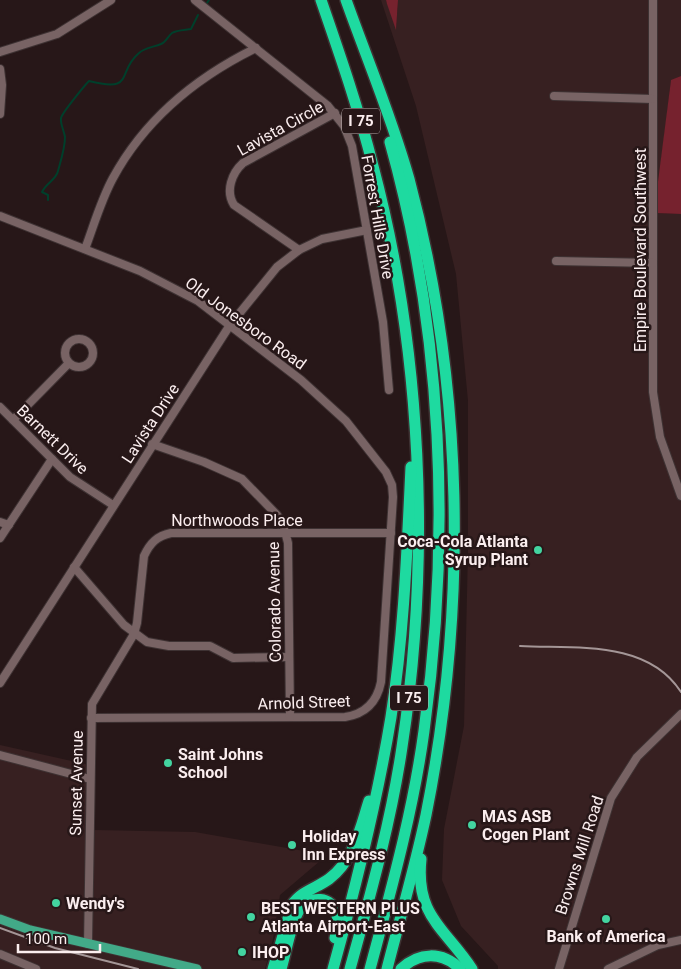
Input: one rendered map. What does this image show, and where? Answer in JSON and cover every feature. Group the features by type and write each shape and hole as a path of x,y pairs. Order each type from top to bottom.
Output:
{"highway":[{"name":"I 75","path":"321,0 361,122 384,212 407,340 418,479 420,538 411,683 391,804 350,969"},
{"name":"I 75","path":"346,0 368,64 392,149 416,254 429,346 437,458 438,576 432,662 418,765 403,844 370,969"},
{"path":"368,64 400,149 416,207 437,316 450,427 454,542 451,632 443,703 426,815 420,876 424,900 435,924 472,969"},
{"path":"332,969 367,838 384,754 402,625 413,420"},
{"path":"362,969 405,804 422,688 431,590 438,576"},
{"path":"277,968 288,915 295,900 329,879 350,856 384,754"},
{"path":"387,969 426,815"},
{"path":"277,968 297,912 309,901 320,899 329,903 337,915 332,969"},
{"path":"401,969 414,959 430,955 445,958 460,969"}],"main road":[{"path":"0,919 30,930 197,969"}],"street":[{"path":"0,52 58,34 110,0"},
{"name":"Forrest Hills Drive","path":"195,0 335,113 344,126 352,146 383,322 389,390"},
{"name":"Empire Boulevard Southwest","path":"654,0 654,410 660,437 681,496"},
{"path":"86,249 113,178 147,129 199,81 256,48"},
{"path":"0,69 2,85 0,114"},
{"path":"554,96 654,99"},
{"name":"Lavista Circle","path":"299,250 234,205 230,196 232,178 236,170 243,163 335,113"},
{"name":"Old Jonesboro Road","path":"0,216 167,283 198,301 319,395 369,448 386,472 392,485 393,497 391,533"},
{"name":"Lavista Drive","path":"0,683 230,325 277,268 299,250 322,240 367,230"},
{"path":"556,261 653,263"},
{"path":"13,420 69,363"},
{"name":"Barnett Drive","path":"0,408 79,484 113,505"},
{"name":"Colorado Avenue","path":"152,444 204,462 242,479 277,515 287,534 290,717"},
{"path":"0,538 52,459"},
{"path":"0,522 10,525"},
{"name":"Northwoods Place","path":"134,634 137,623 144,556 148,546 156,538 172,533 391,533"},
{"name":"Arnold Street","path":"91,718 352,716 367,709 377,698 381,682 391,533"},
{"path":"74,567 134,634 160,645 210,646 233,658 289,657"},
{"name":"Sunset Avenue","path":"88,944 92,704 134,634"},
{"name":"Browns Mill Road","path":"559,969 611,798 637,756 681,714"},
{"path":"0,755 90,779"},
{"path":"608,969 658,945 681,940"},
{"path":"0,954 36,969"}],"shaded area":[{"path":"381,0 386,0 396,28 398,0 681,0 681,76 671,81 655,213 681,214 681,969 498,969 498,966 461,926 442,880 444,829 464,726 468,550 468,401 456,274 416,106"},
{"path":"386,0 398,0 396,30 387,4"},
{"path":"681,76 681,214 654,213 671,80"},
{"path":"0,745 94,766 94,830 195,832 327,855 280,895 273,939 265,969 0,969"}],"waterway":[{"path":"48,200 48,195 42,192 57,174 62,158 65,137 61,118 79,93 89,81 104,84 119,82 123,79 132,60 141,51 163,43 174,32 191,29 198,15"}],"railway":[{"path":"520,646 586,648 608,650 629,655 649,663 667,675 681,692"},
{"path":"0,928 55,948 138,969"}],"place":[{"name":"Coca-Cola Atlanta Syrup Plant","path":"538,550"},
{"name":"Saint Johns School","path":"168,763"},
{"name":"MAS ASB Cogen Plant","path":"472,825"},
{"name":"Holiday Inn Express","path":"292,845"},
{"name":"Wendy's","path":"56,903"},
{"name":"BEST WESTERN PLUS Atlanta Airport-East","path":"251,917"},
{"name":"Bank of America","path":"606,919"},
{"name":"IHOP","path":"242,952"}]}
